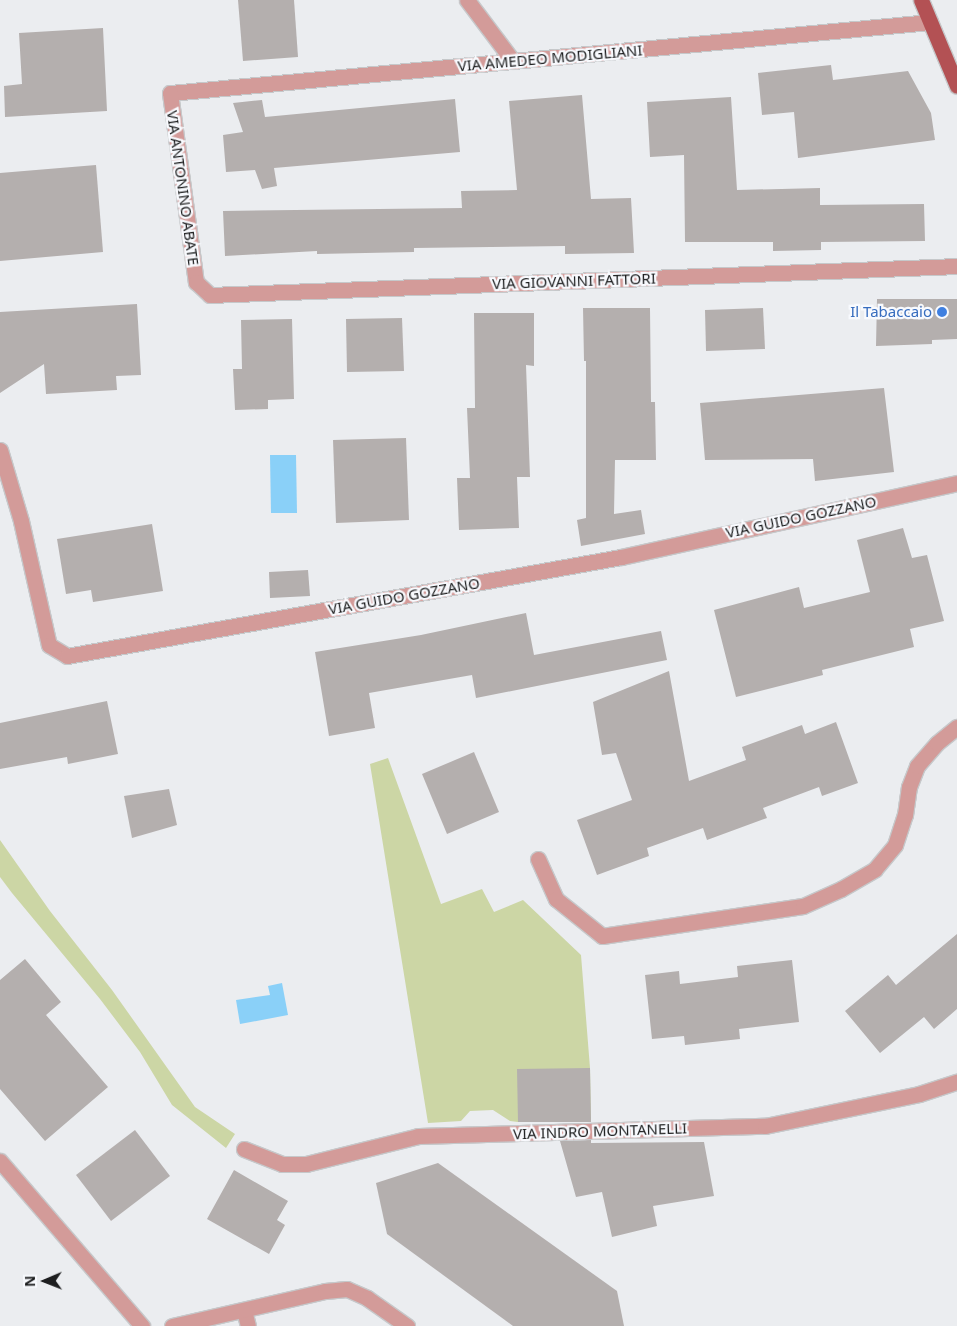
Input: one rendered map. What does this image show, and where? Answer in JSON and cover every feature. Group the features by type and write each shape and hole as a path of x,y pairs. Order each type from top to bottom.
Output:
{"main road":[{"path":"921,0 955,77"}],"street":[{"path":"466,0 513,61"},
{"name":"VIA AMEDEO MODIGLIANI","path":"170,93 930,22"},
{"name":"VIA ANTONINO ABATE","path":"170,93 196,282"},
{"name":"VIA GIOVANNI FATTORI","path":"196,282 210,295 957,266"},
{"name":"VIA GUIDO GOZZANO","path":"0,450 21,521 49,645 67,656 621,557 957,483"},
{"path":"538,859 556,899 602,936 803,906 841,889 875,869 895,845 905,815 908,788 917,766 937,743 957,727"},
{"name":"VIA INDRO MONTANELLI","path":"244,1149 282,1164 306,1164 418,1136 765,1126 919,1094 957,1082"},
{"path":"0,1161 142,1326"},
{"path":"172,1326 325,1291 347,1289 367,1298 407,1326"},
{"path":"244,1310 248,1326"}],"green space":[{"path":"388,758 441,904 482,889 494,912 523,900 581,955 590,1068 591,1121 518,1122 510,1121 493,1110 470,1111 461,1121 428,1123 370,764"},
{"path":"0,840 50,911 112,990 195,1107 235,1134 226,1148 172,1105 140,1052 100,999 0,877"}],"water":[{"path":"270,455 296,455 297,513 271,513"},
{"path":"282,983 288,1015 240,1024 236,1000 270,995 268,986"}],"building":[{"path":"238,0 294,0 298,57 243,61"},
{"path":"103,28 107,111 5,117 4,86 22,84 19,33"},
{"path":"831,65 833,80 908,71 931,113 935,140 798,158 794,112 762,115 758,73"},
{"path":"582,95 591,199 631,198 634,253 565,254 565,246 414,248 414,252 317,254 317,251 225,256 223,211 462,208 461,191 517,190 509,101"},
{"path":"731,97 737,190 820,188 820,205 924,204 925,241 821,242 821,250 773,251 773,242 685,242 684,155 650,157 647,102"},
{"path":"455,99 460,152 274,168 277,186 262,189 255,170 226,172 223,135 243,132 233,103 262,100 265,117"},
{"path":"96,165 103,252 0,261 0,173"},
{"path":"877,299 957,299 957,339 932,340 932,344 876,346"},
{"path":"137,304 141,375 116,376 117,390 46,394 44,364 0,393 0,312"},
{"path":"583,308 650,308 651,402 655,402 656,460 615,460 614,514 641,510 645,534 581,546 577,520 586,518 586,361 584,361"},
{"path":"763,308 765,349 706,351 705,310"},
{"path":"474,313 534,313 534,366 526,365 530,477 517,477 519,528 459,530 457,478 470,478 467,408 475,408"},
{"path":"402,318 404,371 347,372 346,319"},
{"path":"292,319 294,399 268,400 268,409 235,410 233,369 242,369 241,320"},
{"path":"884,388 894,472 815,481 813,459 705,460 700,403"},
{"path":"406,438 409,520 336,523 333,440"},
{"path":"152,524 163,591 93,602 91,590 66,594 57,539"},
{"path":"903,528 912,558 927,555 944,621 910,629 914,647 822,670 823,675 736,697 714,610 799,587 804,608 870,592 857,540"},
{"path":"308,570 310,596 270,598 269,572"},
{"path":"526,613 534,655 661,631 667,660 476,698 472,675 369,693 375,728 329,736 315,652 421,635"},
{"path":"669,671 689,781 746,760 742,747 802,725 805,734 836,722 858,783 822,796 819,787 763,808 767,818 707,840 703,828 647,848 649,856 597,875 577,820 632,800 616,753 602,755 593,702"},
{"path":"107,701 118,754 68,764 67,757 0,769 0,723"},
{"path":"474,752 499,812 447,834 422,774"},
{"path":"169,789 177,825 132,838 124,796"},
{"path":"957,934 957,1009 934,1029 924,1017 880,1053 845,1011 888,975 896,985"},
{"path":"25,959 61,1002 46,1015 108,1087 45,1141 0,1089 0,980"},
{"path":"792,960 799,1022 739,1029 740,1039 685,1045 684,1036 652,1039 645,975 679,971 680,984 738,977 737,966"},
{"path":"590,1068 591,1122 518,1122 517,1069"},
{"path":"135,1130 170,1176 111,1221 76,1175"},
{"path":"591,1140 591,1143 704,1142 714,1196 653,1206 657,1226 612,1237 602,1192 576,1197 560,1141"},
{"path":"438,1163 617,1291 624,1326 513,1326 387,1234 376,1183"},
{"path":"234,1170 288,1201 277,1220 285,1225 269,1254 207,1219"}],"place":[{"name":"Il Tabaccaio","path":"942,312"}]}
